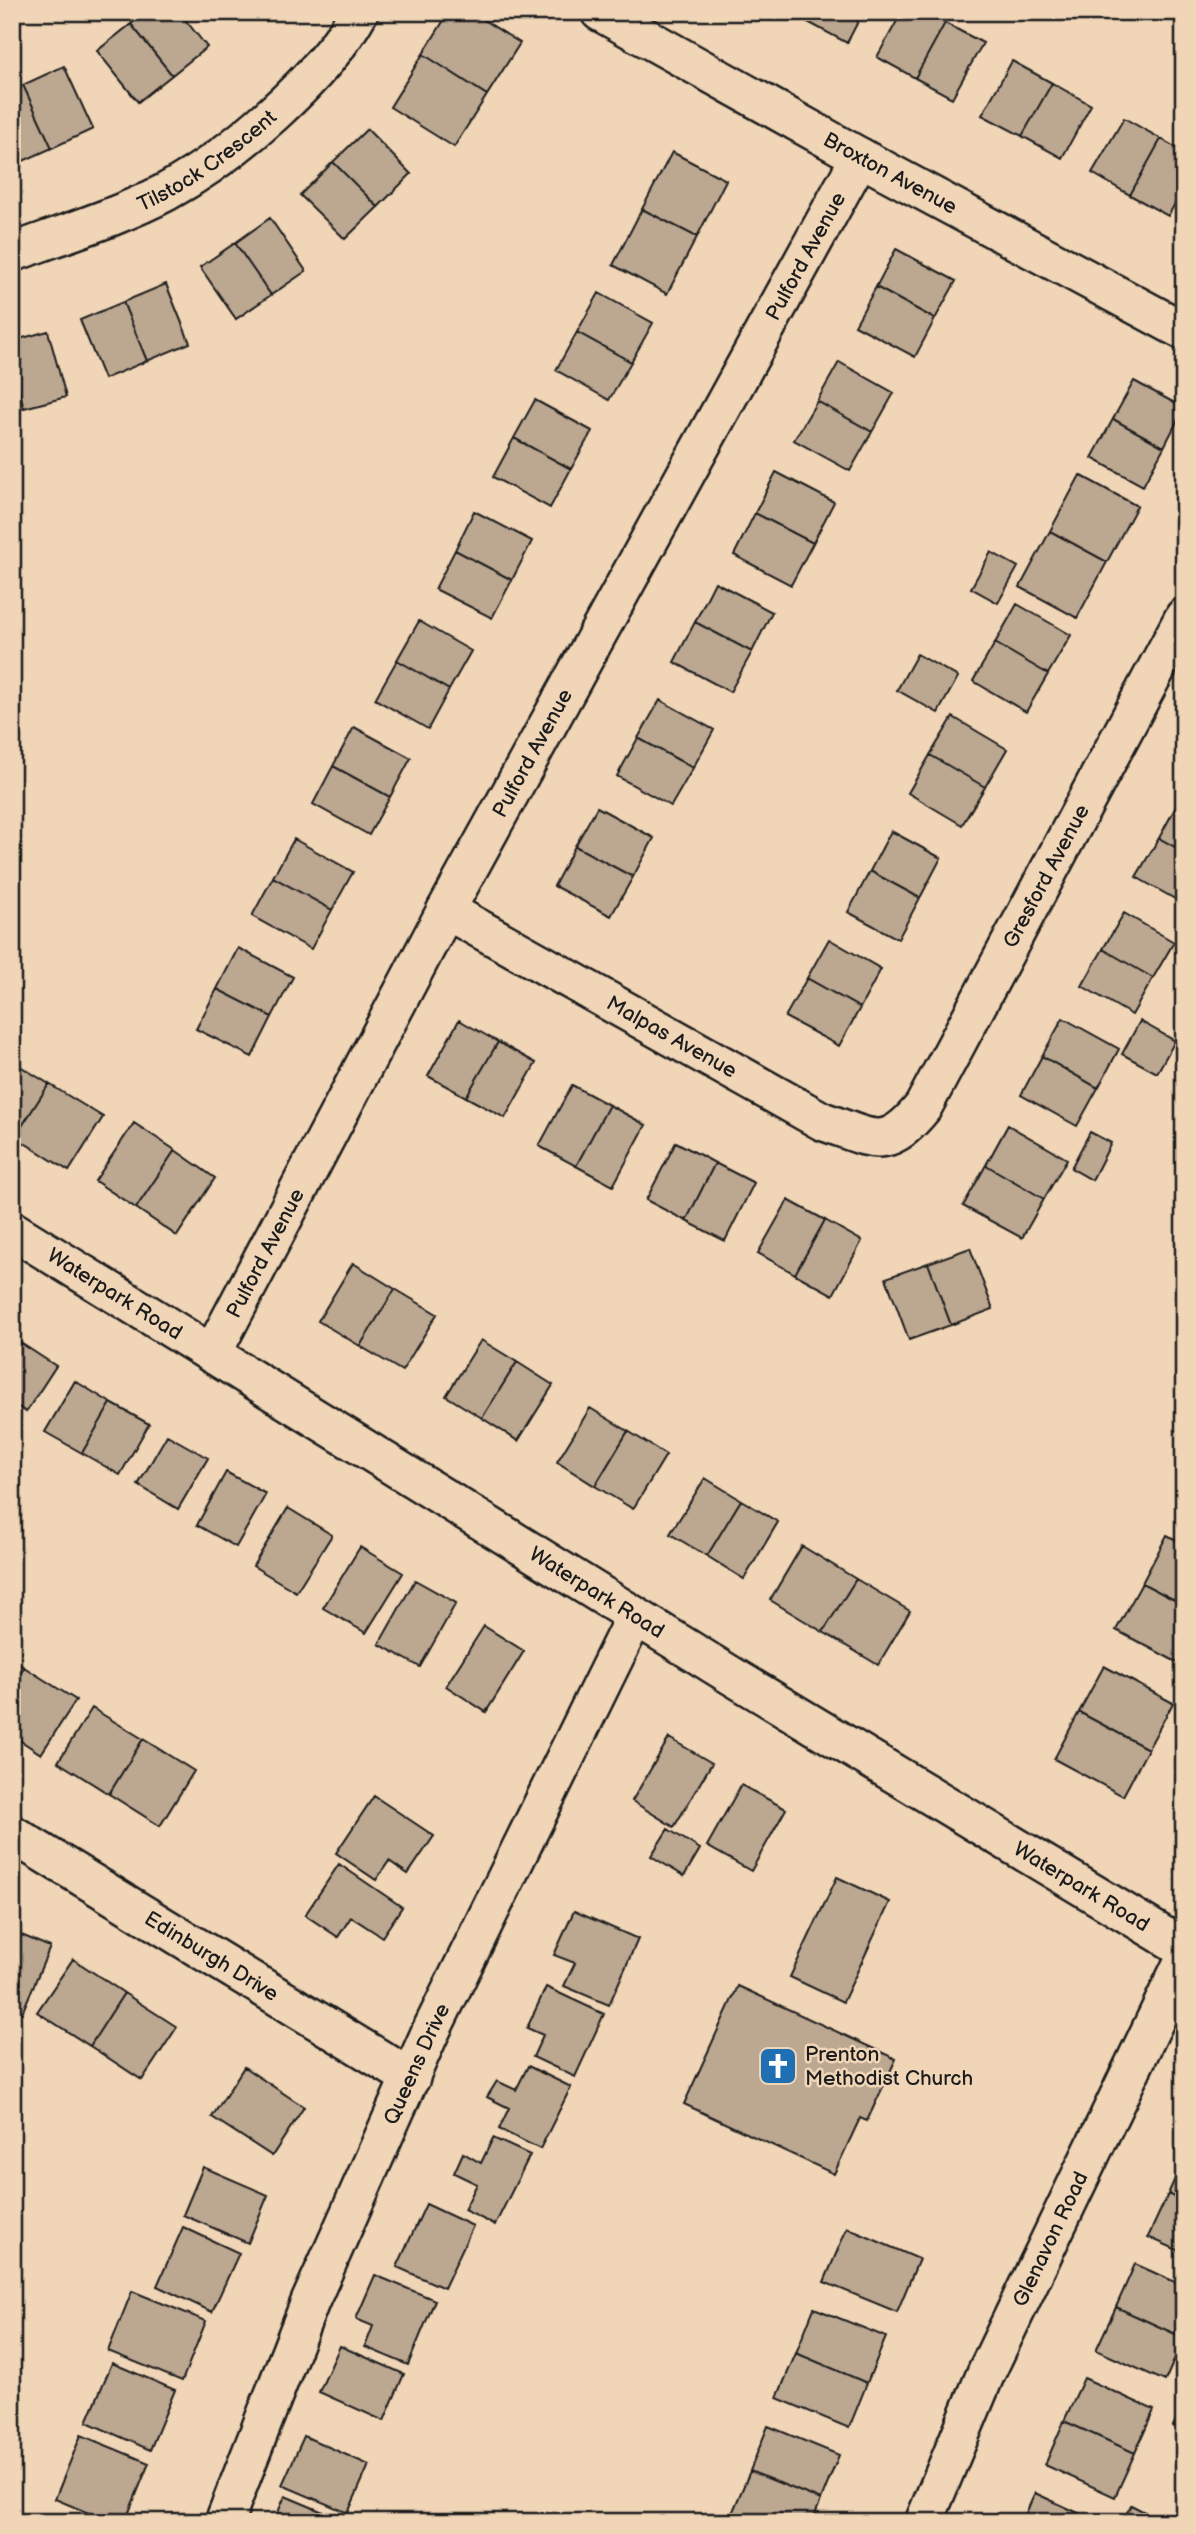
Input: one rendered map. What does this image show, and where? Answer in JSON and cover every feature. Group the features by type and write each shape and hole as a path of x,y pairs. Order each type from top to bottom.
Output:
{"street":[{"name":"Tilstock Crescent","path":"12,253 166,192 265,124 349,31 359,12"},
{"name":"Broxton Avenue","path":"600,12 860,157 1184,331"},
{"name":"Pulford Avenue","path":"212,1354 446,909 860,157"},
{"name":"Gresford Avenue","path":"904,1131 923,1107 1184,617"},
{"name":"Malpas Avenue","path":"446,909 822,1121 879,1140 904,1131"},
{"name":"Waterpark Road","path":"12,1230 635,1616 1184,1948"},
{"name":"Queens Drive","path":"224,2522 310,2302 411,2077 635,1616"},
{"name":"Edinburgh Drive","path":"12,1834 411,2077"},
{"name":"Glenavon Road","path":"924,2522 986,2373 1184,1960"}],"building":[{"path":"146,12 179,12 207,47 172,75 131,24"},
{"path":"449,12 471,12 520,43 487,95 423,54"},
{"path":"790,12 811,12 806,21"},
{"path":"811,12 863,12 847,43 806,21"},
{"path":"902,12 926,12 945,23 915,78 877,57"},
{"path":"945,23 983,43 952,98 915,78"},
{"path":"131,24 172,75 138,102 97,51"},
{"path":"423,54 487,95 454,147 390,107"},
{"path":"1012,61 1052,83 1022,136 982,115"},
{"path":"64,66 93,129 52,148 23,85"},
{"path":"1052,83 1091,105 1062,158 1022,136"},
{"path":"23,85 52,148 12,166 12,90"},
{"path":"1124,118 1161,139 1130,195 1092,173"},
{"path":"367,129 411,174 378,207 333,162"},
{"path":"1161,139 1184,152 1184,188 1168,216 1130,195"},
{"path":"672,152 726,180 697,237 642,209"},
{"path":"333,162 378,207 345,239 300,195"},
{"path":"642,209 697,237 667,294 613,265"},
{"path":"270,218 306,271 271,295 235,243"},
{"path":"235,243 271,295 236,319 200,267"},
{"path":"896,249 956,281 935,319 876,287"},
{"path":"166,284 190,343 147,361 123,302"},
{"path":"876,287 935,319 915,357 855,325"},
{"path":"599,293 653,323 631,362 577,332"},
{"path":"123,302 147,361 104,379 80,320"},
{"path":"48,331 66,397 24,408 12,364 12,341"},
{"path":"577,332 631,362 609,400 556,370"},
{"path":"839,362 894,393 872,432 817,401"},
{"path":"12,364 24,408 12,411"},
{"path":"1134,381 1184,408 1164,447 1113,419"},
{"path":"535,400 592,431 571,469 514,438"},
{"path":"817,401 872,432 850,471 794,440"},
{"path":"1113,419 1164,447 1143,486 1092,458"},
{"path":"514,438 571,469 550,508 493,477"},
{"path":"776,472 834,502 813,543 755,513"},
{"path":"1080,475 1137,506 1107,562 1050,531"},
{"path":"474,511 532,541 512,580 455,550"},
{"path":"755,513 813,543 791,585 734,555"},
{"path":"1050,531 1107,562 1077,618 1020,587"},
{"path":"455,550 512,580 492,618 435,589"},
{"path":"991,552 1018,567 998,603 971,588"},
{"path":"715,582 772,612 752,652 695,622"},
{"path":"1017,604 1071,635 1048,674 995,643"},
{"path":"419,621 471,651 449,690 397,660"},
{"path":"695,622 752,652 730,692 674,662"},
{"path":"995,643 1048,674 1026,712 973,681"},
{"path":"917,654 958,677 938,713 897,690"},
{"path":"397,660 449,690 428,729 375,699"},
{"path":"660,700 714,730 693,768 638,738"},
{"path":"953,717 1007,749 985,787 930,755"},
{"path":"354,727 411,758 390,797 333,766"},
{"path":"638,738 693,768 671,806 617,776"},
{"path":"930,755 985,787 962,825 908,793"},
{"path":"333,766 390,797 369,835 313,804"},
{"path":"1180,799 1184,801 1184,852 1159,838"},
{"path":"597,807 654,838 633,877 575,846"},
{"path":"891,831 941,858 920,898 870,871"},
{"path":"1159,838 1184,852 1184,904 1136,877"},
{"path":"294,839 353,872 332,910 273,877"},
{"path":"575,846 633,877 611,916 554,886"},
{"path":"870,871 920,898 898,939 848,912"},
{"path":"273,877 332,910 311,949 252,916"},
{"path":"1124,913 1174,942 1153,978 1103,949"},
{"path":"829,939 881,969 860,1008 807,978"},
{"path":"238,948 293,977 272,1017 217,989"},
{"path":"1103,949 1153,978 1132,1015 1082,986"},
{"path":"807,978 860,1008 839,1046 785,1017"},
{"path":"217,989 272,1017 252,1057 196,1029"},
{"path":"1063,1018 1119,1049 1098,1088 1042,1056"},
{"path":"459,1020 498,1042 466,1097 428,1076"},
{"path":"1140,1021 1175,1041 1157,1073 1122,1054"},
{"path":"498,1042 536,1063 505,1118 466,1097"},
{"path":"1042,1056 1098,1088 1077,1126 1021,1095"},
{"path":"12,1061 49,1084 15,1137 12,1136"},
{"path":"49,1084 103,1117 69,1171 15,1137"},
{"path":"572,1085 609,1105 576,1166 539,1146"},
{"path":"609,1105 646,1125 613,1186 576,1166"},
{"path":"134,1123 175,1150 136,1208 95,1181"},
{"path":"1008,1125 1067,1159 1044,1199 986,1165"},
{"path":"1090,1132 1111,1143 1092,1180 1071,1168"},
{"path":"676,1142 715,1163 686,1221 646,1200"},
{"path":"175,1150 215,1178 177,1236 136,1208"},
{"path":"715,1163 754,1183 725,1241 686,1221"},
{"path":"986,1165 1044,1199 1022,1238 963,1206"},
{"path":"788,1200 825,1220 795,1274 758,1253"},
{"path":"825,1220 862,1241 833,1295 795,1274"},
{"path":"970,1248 993,1309 951,1325 928,1263"},
{"path":"353,1263 395,1289 360,1346 318,1321"},
{"path":"928,1263 951,1325 909,1340 886,1278"},
{"path":"395,1289 437,1314 402,1371 360,1346"},
{"path":"16,1340 56,1366 26,1412 12,1403 12,1346"},
{"path":"481,1340 517,1362 482,1418 446,1396"},
{"path":"517,1362 553,1385 518,1441 482,1418"},
{"path":"75,1381 111,1403 82,1453 45,1432"},
{"path":"111,1403 149,1424 120,1475 82,1453"},
{"path":"590,1408 628,1431 595,1486 557,1462"},
{"path":"628,1431 666,1455 633,1509 595,1486"},
{"path":"167,1435 208,1458 178,1509 138,1485"},
{"path":"226,1472 266,1494 236,1547 197,1525"},
{"path":"705,1478 741,1500 707,1556 670,1534"},
{"path":"741,1500 778,1522 744,1579 707,1556"},
{"path":"288,1508 332,1535 296,1592 253,1566"},
{"path":"1167,1535 1184,1544 1184,1605 1142,1583"},
{"path":"802,1546 856,1579 823,1632 770,1600"},
{"path":"360,1547 403,1573 366,1633 323,1608"},
{"path":"856,1579 910,1611 878,1665 823,1632"},
{"path":"415,1580 456,1603 420,1667 379,1644"},
{"path":"1142,1583 1184,1605 1184,1666 1116,1630"},
{"path":"484,1626 524,1651 486,1712 446,1686"},
{"path":"12,1659 24,1667 12,1686"},
{"path":"1104,1666 1173,1703 1148,1749 1079,1712"},
{"path":"24,1667 76,1700 41,1754 12,1735 12,1686"},
{"path":"92,1708 143,1739 109,1794 58,1762"},
{"path":"1079,1712 1148,1749 1123,1796 1054,1759"},
{"path":"669,1738 712,1763 674,1827 632,1801"},
{"path":"143,1739 194,1771 160,1826 109,1794"},
{"path":"741,1785 786,1809 751,1871 707,1846"},
{"path":"374,1796 434,1836 408,1874 389,1861 376,1880 336,1853"},
{"path":"668,1829 700,1849 684,1876 651,1856"},
{"path":"339,1864 402,1907 382,1937 351,1917 338,1937 305,1915"},
{"path":"837,1877 890,1902 843,2002 790,1977"},
{"path":"574,1911 638,1939 609,2005 564,1986 575,1963 554,1955"},
{"path":"12,1931 50,1947 22,2013 12,2009"},
{"path":"73,1959 124,1993 90,2046 37,2012"},
{"path":"738,1986 896,2059 867,2121 860,2118 834,2174 684,2104"},
{"path":"546,1987 604,2014 575,2077 533,2057 543,2035 527,2028"},
{"path":"124,1993 177,2027 142,2080 90,2046"},
{"path":"528,2066 571,2087 540,2149 499,2129 509,2108 487,2097 497,2081 516,2090"},
{"path":"244,2067 304,2107 272,2156 212,2117"},
{"path":"493,2138 530,2155 495,2225 464,2210 477,2184 454,2173 463,2153 481,2163"},
{"path":"1184,2159 1184,2202 1168,2194"},
{"path":"203,2167 268,2195 248,2243 183,2215"},
{"path":"1168,2194 1184,2202 1184,2253 1148,2237"},
{"path":"426,2204 473,2226 444,2288 397,2267"},
{"path":"183,2227 239,2253 212,2312 157,2286"},
{"path":"847,2228 919,2259 897,2312 824,2282"},
{"path":"1135,2264 1184,2286 1184,2338 1116,2307"},
{"path":"375,2275 435,2300 408,2365 365,2347 373,2326 356,2319"},
{"path":"132,2291 206,2321 182,2381 108,2351"},
{"path":"1116,2307 1184,2338 1165,2381 1096,2350"},
{"path":"814,2308 886,2337 867,2383 796,2353"},
{"path":"340,2346 404,2374 384,2421 319,2392"},
{"path":"796,2353 867,2383 849,2428 777,2398"},
{"path":"112,2363 175,2390 150,2450 87,2422"},
{"path":"1084,2378 1154,2410 1135,2453 1064,2421"},
{"path":"1184,2404 1184,2431 1173,2426"},
{"path":"1064,2421 1135,2453 1115,2497 1045,2465"},
{"path":"768,2426 839,2455 821,2500 750,2471"},
{"path":"81,2435 149,2463 125,2522 110,2522 55,2499"},
{"path":"304,2436 369,2465 348,2513 282,2485"},
{"path":"750,2471 821,2500 812,2522 745,2522 731,2516"},
{"path":"1035,2493 1098,2522 1022,2522"},
{"path":"285,2496 347,2522 267,2522 270,2515 276,2517"},
{"path":"1131,2505 1162,2521 1122,2522"}],"place":[{"name":"Prenton Methodist Church","path":"778,2066"}]}
